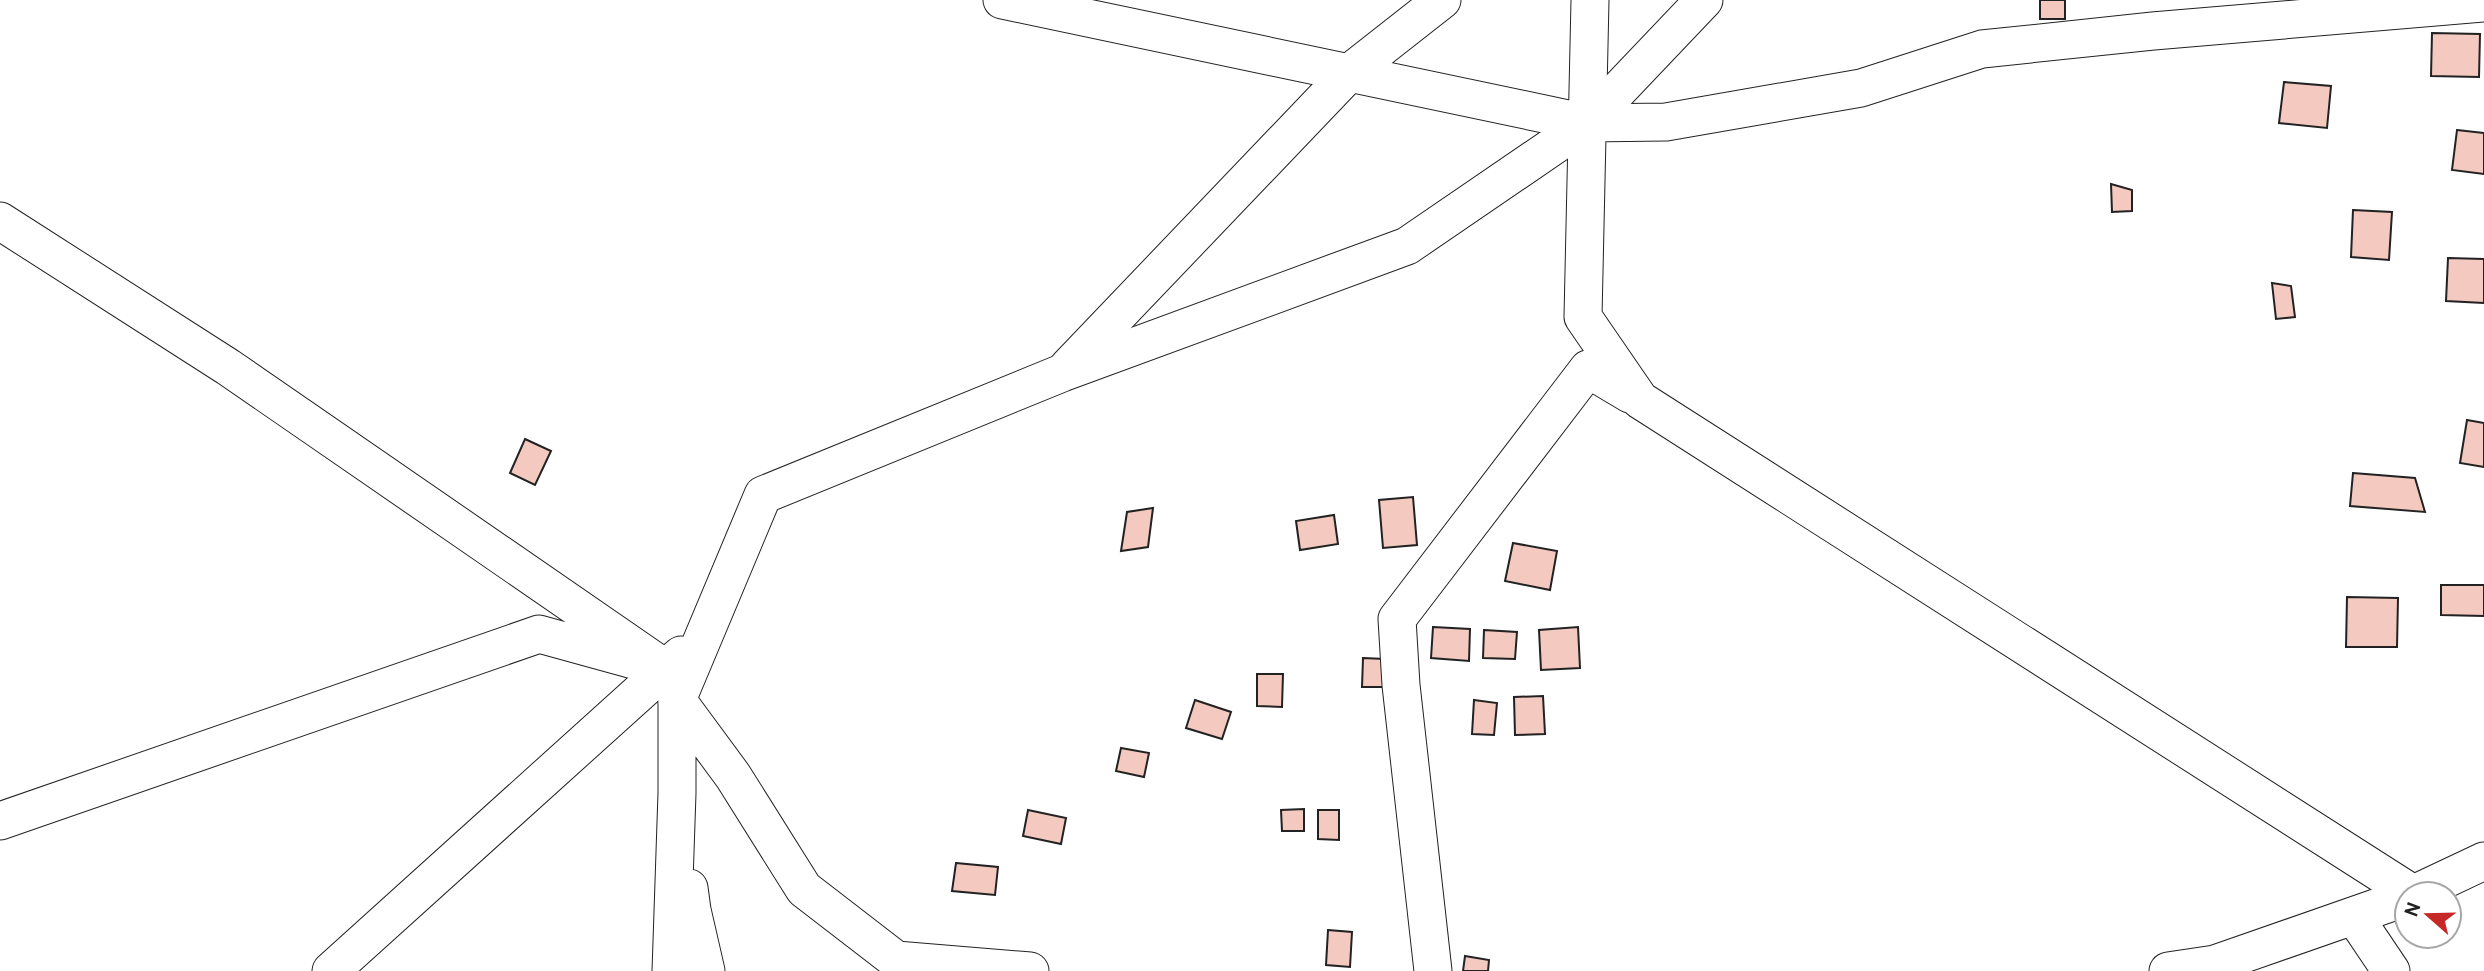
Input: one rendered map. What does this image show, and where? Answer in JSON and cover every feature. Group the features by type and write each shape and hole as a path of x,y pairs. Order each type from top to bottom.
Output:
{"street":[{"path":"1002,0 1587,123 1666,122 1861,88 1982,50 2153,31 2484,3"},
{"path":"1062,373 1349,73 1442,0"},
{"path":"1590,0 1583,317 1640,400"},
{"path":"331,971 671,684 704,634 763,495 1062,373 1407,246 1587,123 1704,0"},
{"path":"0,221 228,367 671,684 804,889 896,960 1030,971"},
{"path":"1433,971 1401,685 1397,619 1588,369 2393,881"},
{"path":"0,821 539,634 671,684"},
{"path":"671,684 677,793 692,910 706,971"},
{"path":"671,971 677,793"},
{"path":"2444,880 2484,861"},
{"path":"2168,971 2215,964 2393,902"},
{"path":"2354,915 2391,971"}],"building":[{"path":"2040,0 2065,0 2065,19 2040,19"},
{"path":"2432,33 2480,34 2479,77 2431,76"},
{"path":"2284,82 2331,86 2327,128 2279,123"},
{"path":"2457,130 2484,133 2484,174 2452,170"},
{"path":"2111,184 2132,190 2132,211 2112,212"},
{"path":"2353,210 2392,212 2389,260 2351,257"},
{"path":"2448,258 2484,259 2484,303 2446,301"},
{"path":"2272,283 2291,286 2295,317 2276,319"},
{"path":"2467,420 2484,423 2484,467 2460,463"},
{"path":"525,439 551,451 535,485 510,473"},
{"path":"2353,473 2415,478 2425,512 2350,506"},
{"path":"1413,497 1417,545 1383,548 1379,500"},
{"path":"1153,508 1148,547 1121,551 1127,512"},
{"path":"1334,515 1338,544 1300,550 1296,521"},
{"path":"1513,543 1557,551 1550,590 1505,581"},
{"path":"2441,585 2484,585 2484,616 2441,615"},
{"path":"2347,597 2398,598 2397,647 2346,647"},
{"path":"1433,627 1470,629 1469,661 1431,658"},
{"path":"1578,627 1580,668 1541,670 1539,630"},
{"path":"1484,630 1517,632 1515,659 1483,658"},
{"path":"1363,658 1385,659 1383,687 1362,687"},
{"path":"1257,674 1283,674 1282,707 1257,706"},
{"path":"1543,696 1545,734 1515,735 1514,697"},
{"path":"1195,700 1231,712 1222,739 1186,728"},
{"path":"1474,700 1497,703 1494,735 1472,734"},
{"path":"1121,748 1149,753 1144,777 1116,771"},
{"path":"1304,809 1304,831 1282,831 1281,810"},
{"path":"1028,810 1066,818 1061,844 1023,836"},
{"path":"1318,810 1339,810 1339,840 1318,839"},
{"path":"956,863 998,867 995,895 952,891"},
{"path":"1328,930 1352,932 1350,967 1326,965"},
{"path":"1465,956 1489,960 1488,971 1463,971"}]}
